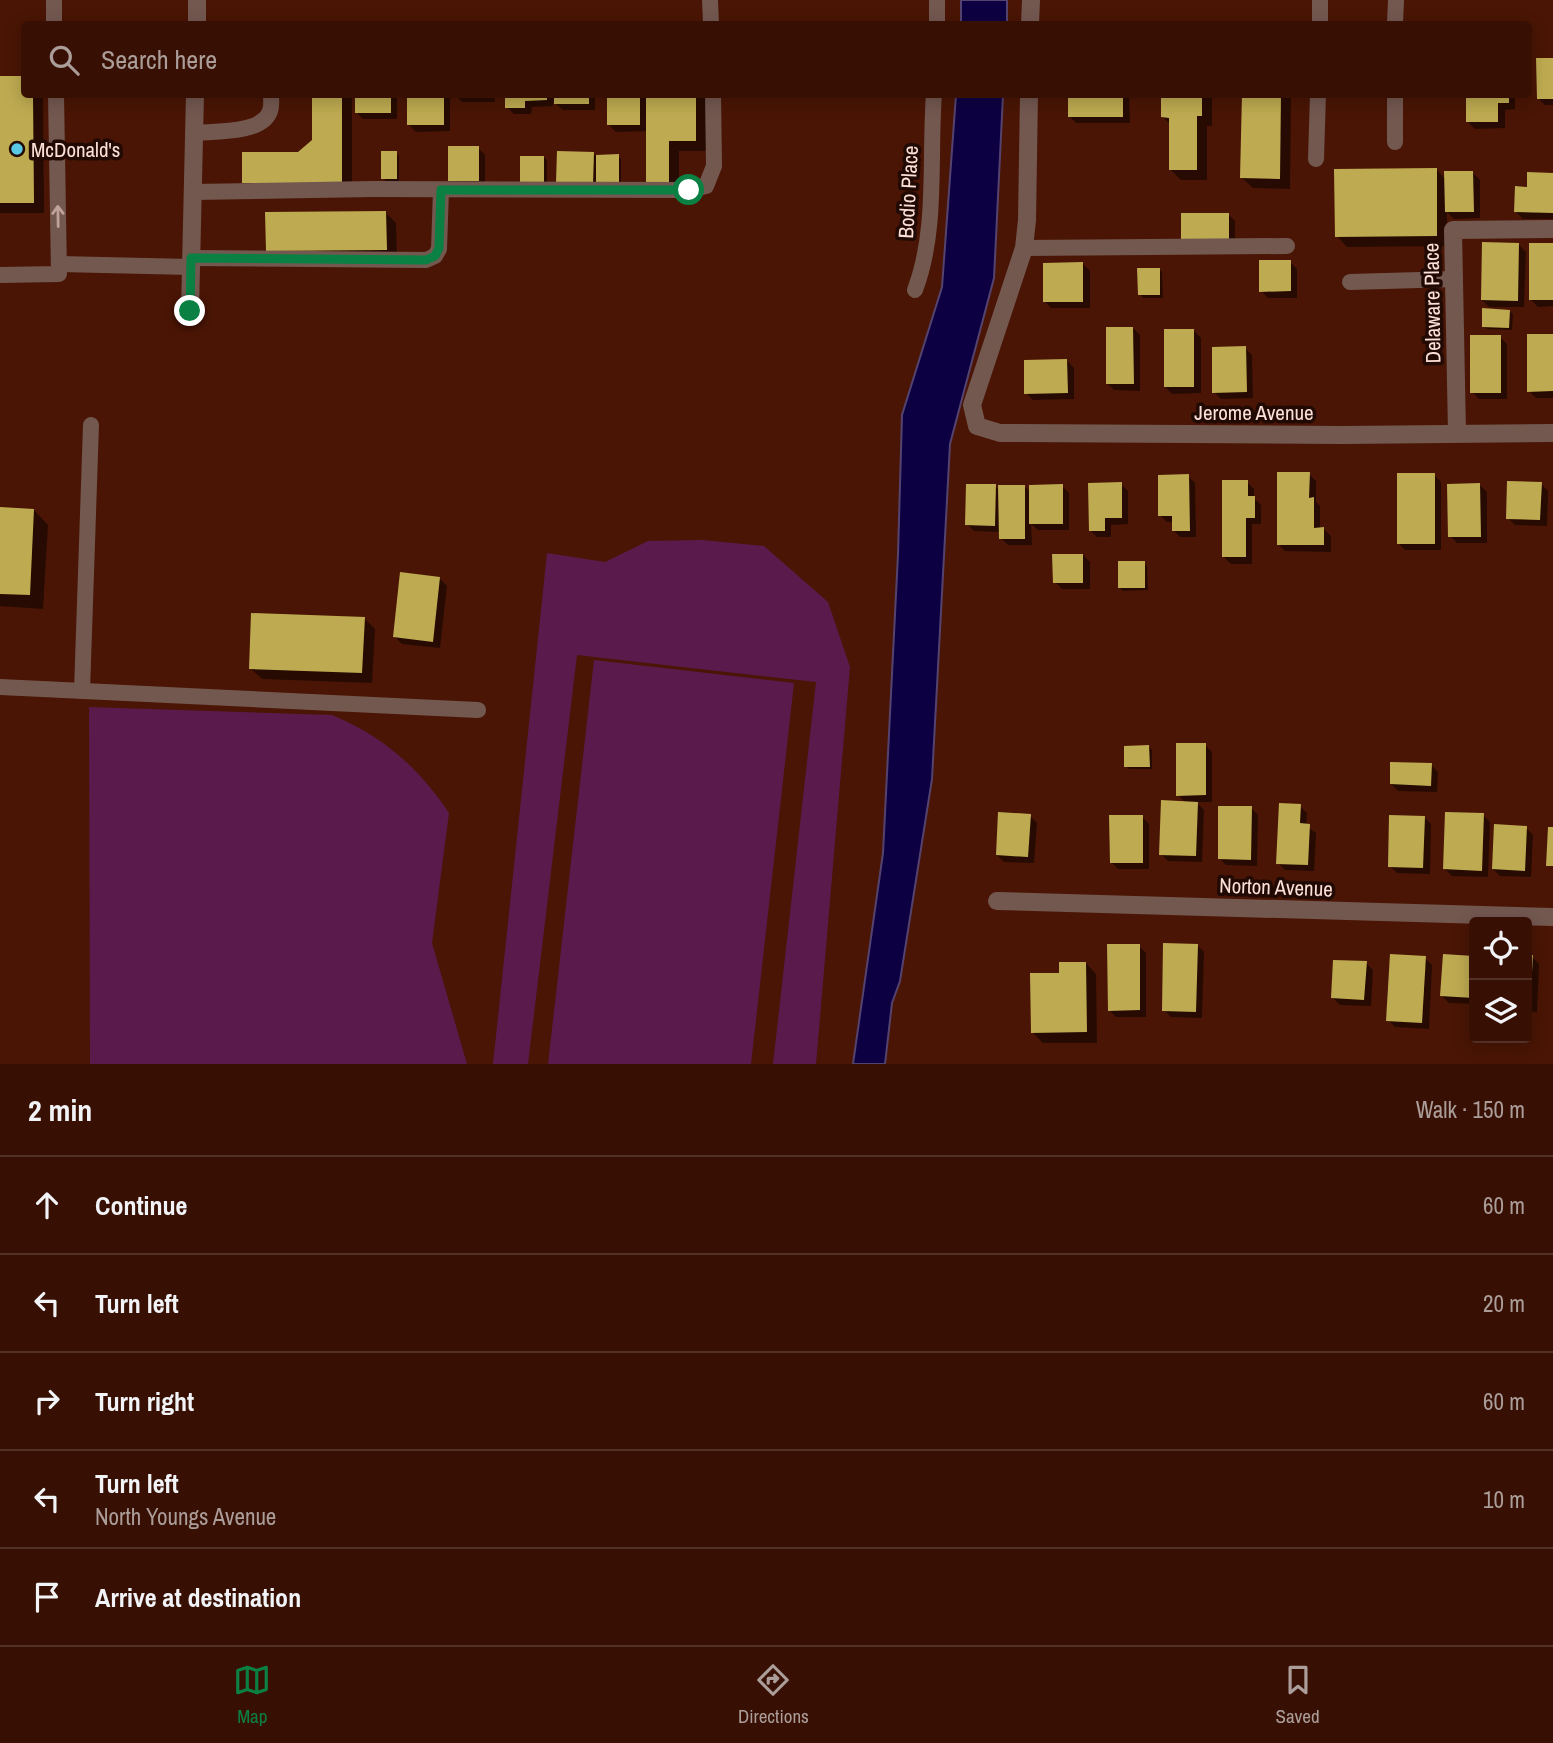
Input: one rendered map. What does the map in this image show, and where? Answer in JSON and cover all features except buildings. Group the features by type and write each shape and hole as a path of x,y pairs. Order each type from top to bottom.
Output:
{"street":[{"path":"197,0 197,21"},
{"path":"1030,21 1031,0"},
{"path":"190,311 195,98"},
{"path":"1024,248 1029,98"},
{"name":"Delaware Place","path":"1457,433 1453,230 1553,229"},
{"name":"Jerome Avenue","path":"1024,248 972,405 977,426 1000,433 1342,436 1553,433"},
{"name":"Norton Avenue","path":"997,901 1553,917"}],"lane":[{"path":"54,0 54,21"},
{"path":"710,0 711,21"},
{"path":"937,0 937,21"},
{"path":"1320,0 1320,21"},
{"path":"1395,0 1395,21"},
{"path":"0,275 59,274 56,98"},
{"path":"194,133 249,128 264,120 271,110 271,98"},
{"path":"192,192 689,190 706,186 714,166 713,98"},
{"name":"Bodio Place","path":"915,290 923,268 928,232 934,98"},
{"path":"1316,159 1318,98"},
{"path":"1395,98 1395,142"},
{"path":"59,264 426,260 435,256 439,248 441,190"},
{"path":"1024,248 1286,246"},
{"path":"1350,282 1454,279"},
{"path":"82,691 91,425"},
{"path":"0,687 478,710"}],"shaded area":[{"path":"961,0 1007,0 1007,21 961,21"},
{"path":"956,98 1003,98 994,278 950,444 932,779 900,981 892,1003 885,1064 853,1064 883,853 902,415 942,287"},
{"path":"702,540 764,546 828,602 850,667 816,1064 773,1064 816,682 577,655 528,1064 493,1064 547,553 605,562 648,541"},
{"path":"594,660 794,683 751,1064 548,1064"},
{"path":"89,707 332,715 384,743 412,768 449,813 432,943 467,1064 90,1064"}],"place":[{"name":"McDonald's","path":"17,149"}],"route":[{"path":"190,311 191,258 426,260 435,256 439,248 441,190 689,190"}]}
